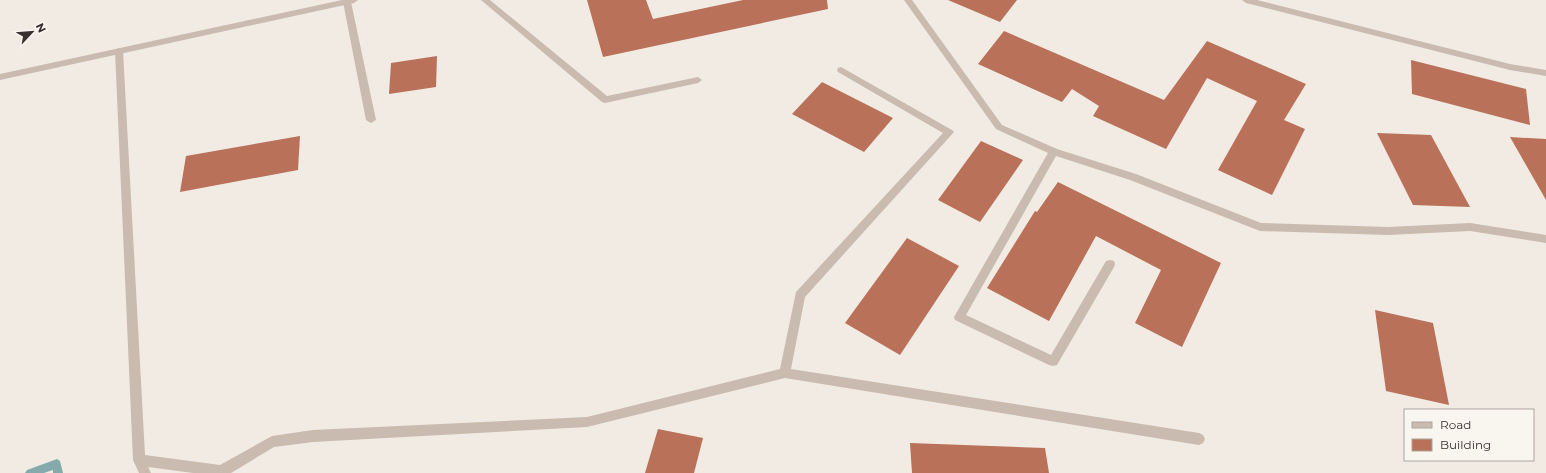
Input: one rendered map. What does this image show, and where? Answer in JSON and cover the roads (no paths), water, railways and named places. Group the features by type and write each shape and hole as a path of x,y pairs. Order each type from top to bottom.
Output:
{"street":[{"path":"485,0 604,100 698,80"},
{"path":"908,0 999,127 1054,152 1133,177 1260,226 1388,231 1470,227 1546,239"},
{"path":"1246,0 1510,67 1546,73"},
{"path":"0,77 350,1 371,120"},
{"path":"119,51 139,460 146,473"},
{"path":"785,373 800,295 949,132 841,70"},
{"path":"1054,152 960,317 1052,361 1110,264"},
{"path":"139,460 223,472 272,442 313,436 587,422 785,373 1198,439"}],"waterway":[{"path":"30,473 57,464 58,473"}]}
